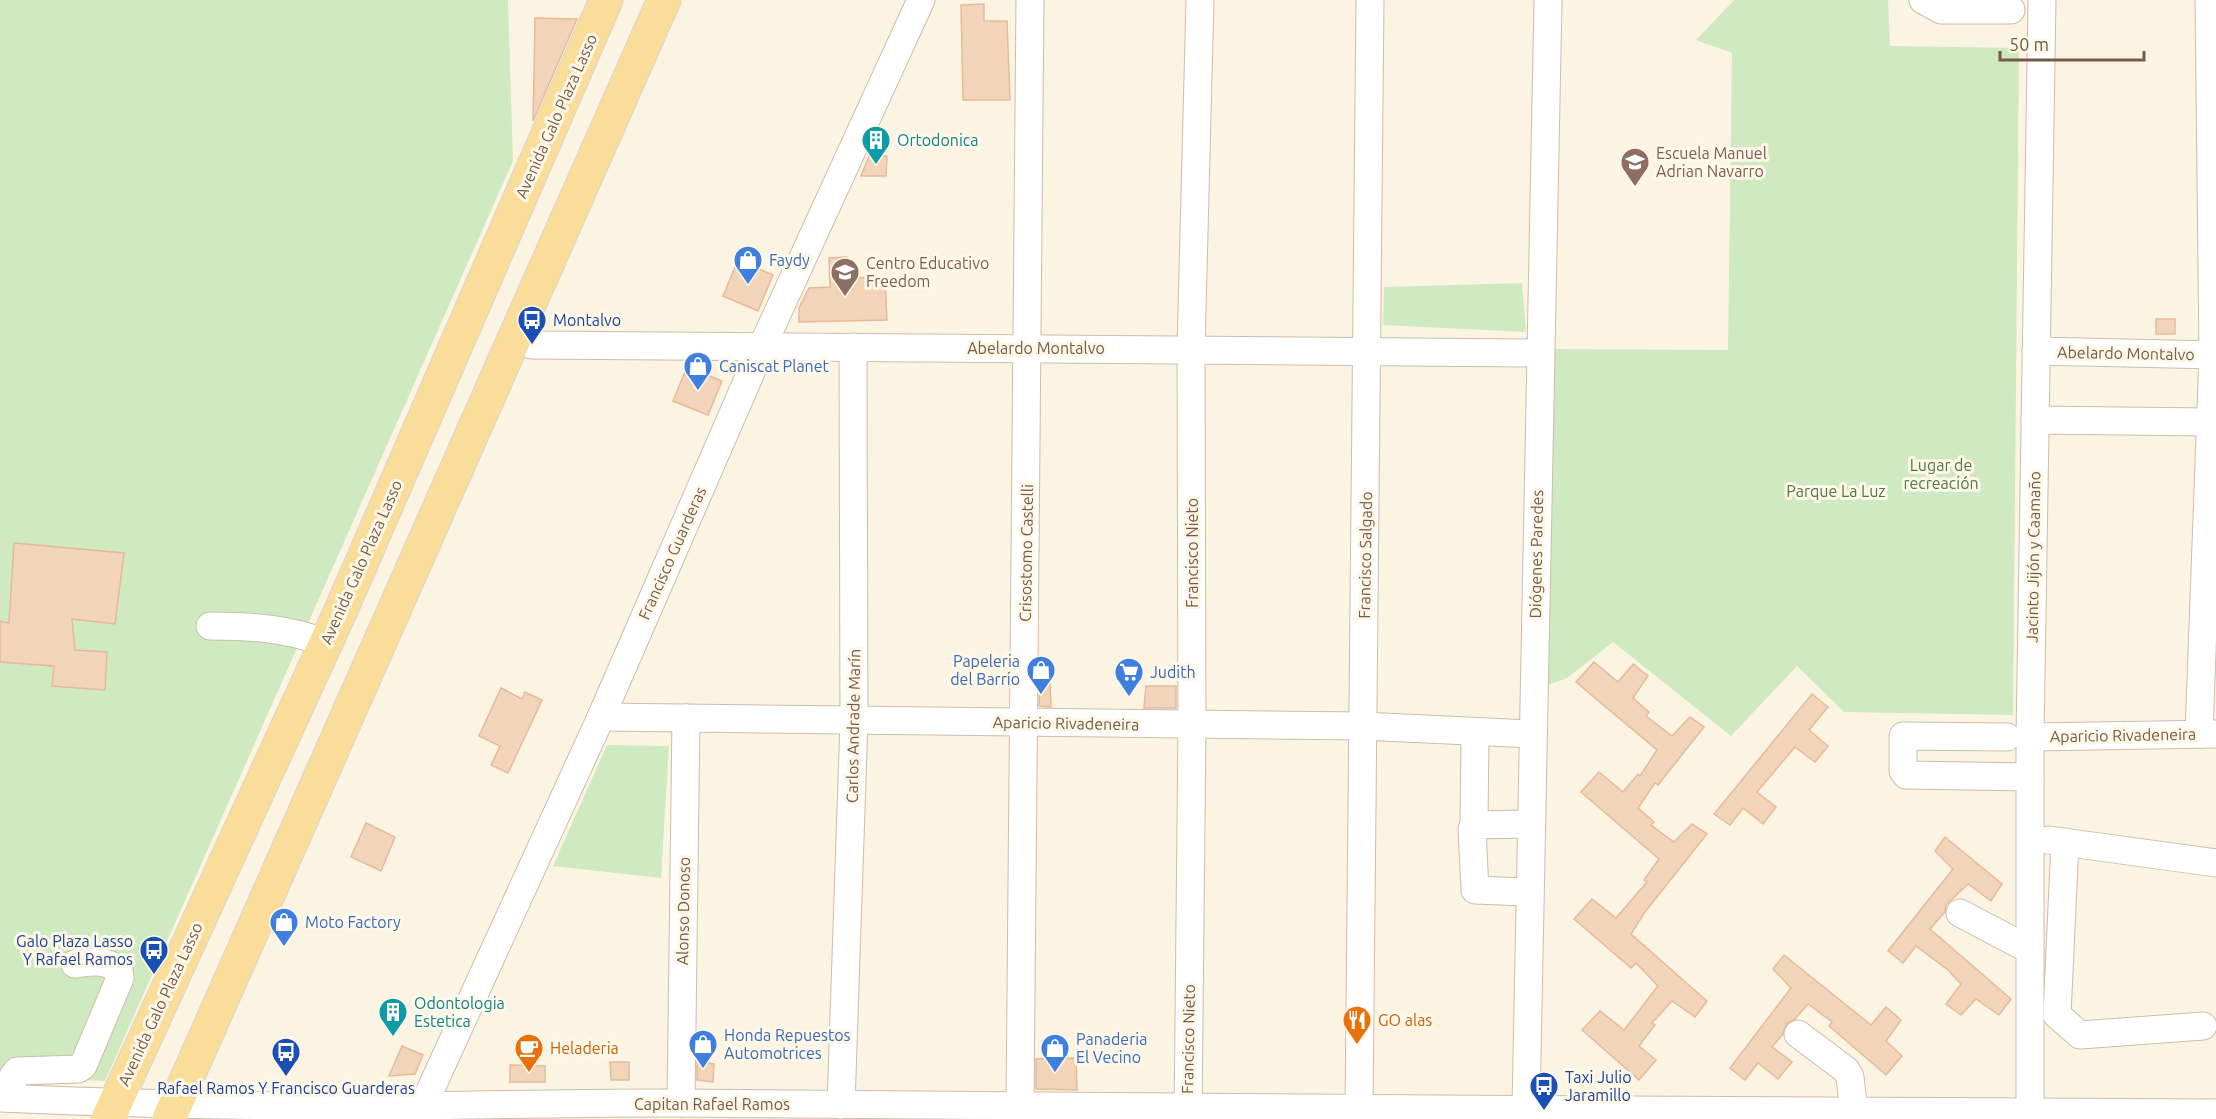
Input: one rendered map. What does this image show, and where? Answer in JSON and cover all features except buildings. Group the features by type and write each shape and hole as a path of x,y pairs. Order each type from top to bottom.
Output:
{"main road":[{"name":"Avenida Galo Plaza Lasso","path":"123,1112 606,0"},
{"name":"Avenida Galo Plaza Lasso","path":"123,1112 627,0"},
{"path":"185,1112 664,0"},
{"path":"185,1112 532,345 684,0"}],"street":[{"name":"Francisco Guarderas","path":"430,1112 762,347 921,0"},
{"name":"Crisostomo Castelli","path":"1020,1106 1029,348 1030,0"},
{"name":"Francisco Nieto","path":"1188,1113 1192,724 1191,349 1200,0"},
{"name":"Francisco Salgado","path":"1359,1110 1370,0"},
{"name":"Diógenes Paredes","path":"1542,1111 1529,892 1548,0"},
{"path":"1923,0 1941,10 2011,10"},
{"name":"Jacinto Jijón y Caamaño","path":"2030,1113 2030,777 2018,737 2035,420 2042,0"},
{"path":"2208,734 2209,422 2215,355 2209,0"},
{"name":"Abelardo Montalvo","path":"532,345 1540,353"},
{"name":"Carlos Andrade Marín","path":"840,1105 854,721 853,347"},
{"name":"Abelardo Montalvo","path":"2036,351 2215,355"},
{"path":"2035,420 2209,422"},
{"path":"210,626 270,628 303,634 326,643"},
{"name":"Aparicio Rivadeneira","path":"601,717 1362,726 1532,734"},
{"name":"Alonso Donoso","path":"681,1103 686,718"},
{"path":"1475,732 1475,890 1529,892"},
{"name":"Aparicio Rivadeneira","path":"2030,777 1906,774 1903,771 1903,736 2208,734"},
{"path":"1474,825 1530,824"},
{"path":"2030,839 2216,863"},
{"path":"2065,842 2057,1016 2080,1035 2203,1026"},
{"path":"1960,913 2030,950"},
{"path":"5,1098 17,1071 78,1069 83,1066 120,978 119,970 98,960 75,964"},
{"path":"1798,1034 1846,1070 1850,1077 1854,1113"},
{"name":"Capitan Rafael Ramos","path":"5,1098 123,1112 647,1111 681,1103 840,1105 879,1112 1020,1106 1049,1112 1188,1113 1359,1110 1419,1113 1542,1111 1806,1116 1854,1113 2164,1116 2216,1113"}],"green space":[{"path":"0,0 508,0 513,161 105,1081 0,1077"},
{"name":"Parque La Luz","path":"1734,0 1888,0 1890,46 2019,48 2013,715 1844,712 1797,666 1731,736 1613,642 1567,678 1540,688 1554,349 1728,350 1732,53 1696,40"},
{"path":"1522,283 1526,332 1383,325 1384,287"},
{"path":"607,745 669,746 661,878 553,866"}],"place":[{"name":"Ortodonica","path":"876,166"},
{"name":"Escuela Manuel Adrian Navarro","path":"1635,188"},
{"name":"Faydy","path":"748,286"},
{"name":"Centro Educativo Freedom","path":"845,298"},
{"name":"Montalvo","path":"532,346"},
{"name":"Caniscat Planet","path":"698,392"},
{"name":"Papeleria del Barrio","path":"1041,696"},
{"name":"Judith","path":"1129,698"},
{"name":"Moto Factory","path":"284,948"},
{"name":"Galo Plaza Lasso Y Rafael Ramos","path":"154,976"},
{"name":"Odontologia Estetica","path":"393,1038"},
{"name":"GO alas","path":"1357,1046"},
{"name":"Honda Repuestos Automotrices","path":"703,1070"},
{"name":"Heladeria","path":"529,1074"},
{"name":"Panaderia El Vecino","path":"1055,1074"},
{"name":"Rafael Ramos Y Francisco Guarderas","path":"286,1078"},
{"name":"Taxi Julio Jaramillo","path":"1544,1112"}],"park label":[{"name":"Lugar de recreación","path":"1941,474"}]}
